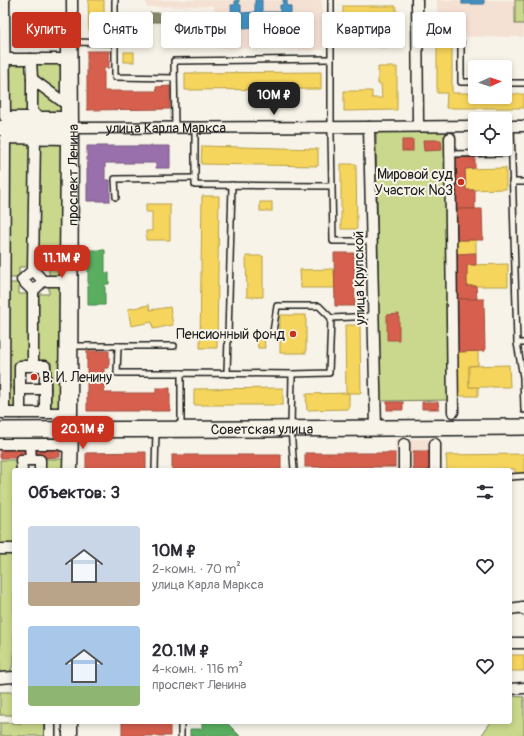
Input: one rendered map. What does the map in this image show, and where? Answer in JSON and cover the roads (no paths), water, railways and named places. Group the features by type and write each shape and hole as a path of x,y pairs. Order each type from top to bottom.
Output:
{"main road":[{"name":"Советская улица","path":"3,418 71,430 524,427"}],"street":[{"path":"4,0 5,117 32,115 66,117 65,0"},
{"name":"проспект Ленина","path":"72,0 72,12"},
{"path":"417,0 417,12"},
{"name":"проспект Ленина","path":"70,468 72,413 73,48"},
{"path":"417,48 418,126"},
{"path":"5,59 66,59"},
{"path":"31,59 32,115"},
{"path":"32,79 66,104"},
{"name":"улица Карла Маркса","path":"0,128 468,126"},
{"path":"512,126 524,126"},
{"name":"улица Крупской","path":"370,127 376,428"},
{"path":"4,138 35,138 66,138 63,414 20,413 3,418 4,138"},
{"path":"35,138 33,270 43,281"},
{"path":"450,138 453,412"},
{"path":"4,280 22,280 33,270"},
{"path":"22,280 32,291 33,366"},
{"path":"32,291 43,281 65,281"},
{"path":"20,413 20,366 45,366 45,413"},
{"path":"20,389 45,389"},
{"path":"0,444 58,444 64,446"},
{"path":"30,444 30,460"},
{"path":"404,444 404,468"},
{"path":"435,444 435,468"},
{"path":"22,468 21,460 40,460 40,468"},
{"path":"0,549 12,549"},
{"path":"512,609 523,607 524,610"},
{"path":"512,643 524,643"},
{"path":"0,678 12,677"},
{"path":"512,689 524,688"},
{"path":"50,724 50,736"},
{"path":"70,724 70,736"}],"lane":[{"path":"115,0 115,12"},
{"path":"331,0 333,241 372,241"},
{"path":"115,48 115,77 174,78"},
{"path":"461,48 461,82 468,82"},
{"path":"175,128 174,61 331,60"},
{"path":"512,82 524,83"},
{"path":"450,126 450,154 468,154"},
{"path":"195,128 195,185 332,186"},
{"path":"512,156 518,343 523,377 524,410"},
{"path":"116,197 115,179 195,178"},
{"path":"512,182 524,182"},
{"path":"227,374 232,185"},
{"path":"118,346 117,373 329,373 331,318 319,306 278,306 273,332"},
{"path":"331,318 374,316"},
{"path":"518,343 524,343"},
{"path":"72,346 174,346"},
{"path":"181,373 181,430"},
{"path":"292,374 291,429 294,468"},
{"path":"155,468 156,430"},
{"path":"512,477 524,476"},
{"path":"181,724 181,736"}],"place":[{"name":"Мировой суд Участок №3","path":"461,182"},
{"name":"Пенсионный фонд","path":"293,334"},
{"name":"В. И. Ленину","path":"34,377"}]}
